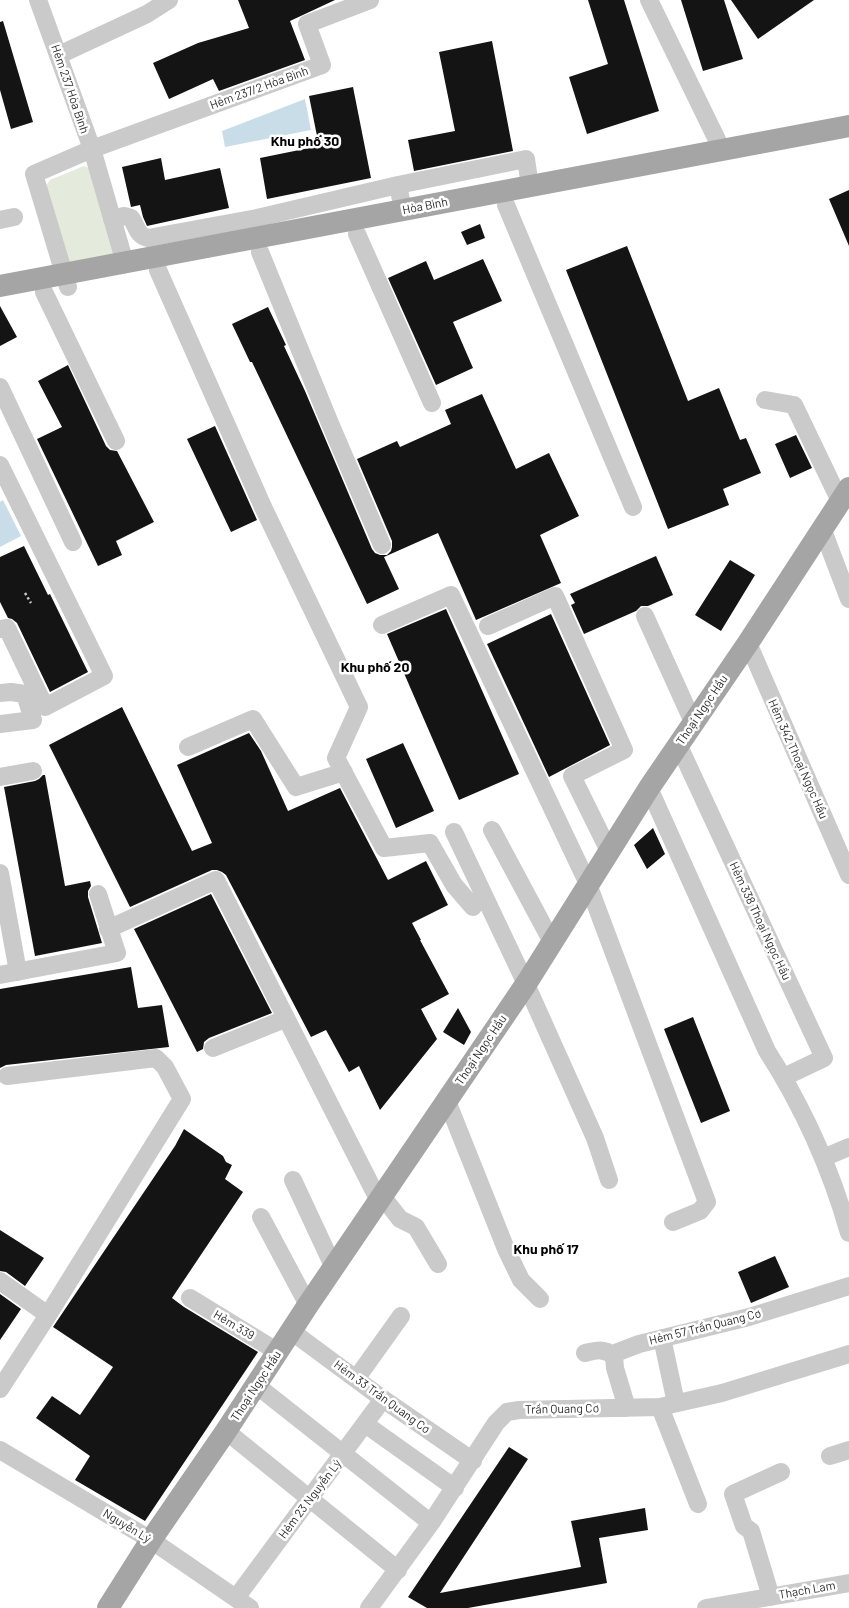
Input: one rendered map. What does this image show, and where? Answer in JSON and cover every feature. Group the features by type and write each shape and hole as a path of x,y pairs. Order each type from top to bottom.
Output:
{"main road":[{"name":"Hòa Bình","path":"0,286 66,281 158,270 260,236 357,234 506,205 531,193 722,150 849,126"},
{"name":"Hòa Bình","path":"0,300 44,292 66,281 125,263 260,236 403,210 531,193 849,141"},
{"name":"Thoại Ngọc Hầu","path":"108,1608 144,1542 226,1431 308,1305 526,984 649,788 845,494"}],"street":[{"name":"Hẻm 237 Hòa Bình","path":"38,0 92,149 34,174 66,281"},
{"path":"59,55 147,14 169,0"},
{"name":"Hẻm 237/2 Hòa Bình","path":"92,149 322,65 307,24 370,0"},
{"path":"649,0 722,150"},
{"path":"92,149 125,263"},
{"path":"112,219 124,216 131,218 135,223 137,232 141,236 148,238 260,236 398,185 526,159 531,193"},
{"path":"398,185 403,210"},
{"path":"506,205 633,507"},
{"path":"357,234 432,403"},
{"path":"260,236 329,421 382,545"},
{"path":"158,270 263,507 359,707 336,758 384,848 430,843 454,884 473,907"},
{"path":"44,292 116,441"},
{"path":"0,387 73,542"},
{"path":"765,400 794,405 845,494"},
{"path":"0,629 7,628 45,707 104,676 1,469"},
{"path":"822,528 849,599"},
{"path":"382,625 451,595 588,884 707,1202 700,1211 673,1222"},
{"path":"488,626 555,596 624,750 572,776 609,852"},
{"path":"645,616 694,722"},
{"name":"Hẻm 342 Thoại Ngọc Hầu","path":"748,642 849,875"},
{"path":"0,693 25,694 33,720 0,724"},
{"path":"188,747 253,720 296,787 344,772"},
{"name":"Hẻm 338 Thoại Ngọc Hầu","path":"678,744 824,1058 784,1077"},
{"path":"0,777 33,771"},
{"path":"649,788 767,1051 784,1077 823,1158 849,1233"},
{"path":"492,830 552,942"},
{"path":"454,832 526,984 595,1138 609,1180"},
{"path":"0,873 18,972"},
{"path":"108,929 216,880 285,1019 380,1199 400,1219 416,1227 438,1264"},
{"path":"0,975 116,953 98,894"},
{"path":"213,1048 285,1019"},
{"path":"0,1389 182,1099 165,1067 156,1058 7,1076"},
{"path":"446,1101 506,1249 521,1280 540,1299"},
{"path":"823,1158 849,1147"},
{"path":"293,1180 334,1268"},
{"path":"261,1217 308,1305"},
{"path":"0,1280 48,1315"},
{"name":"Hẻm 57 Trần Quang Cơ","path":"614,1356 624,1349 749,1317 849,1286"},
{"name":"Hẻm 339","path":"190,1298 278,1352"},
{"path":"356,1379 402,1316"},
{"name":"Hẻm 33 Trần Quang Cơ","path":"291,1331 383,1399 473,1461"},
{"path":"662,1338 668,1405 698,1504"},
{"path":"585,1353 598,1350 608,1352 614,1356 615,1368 627,1408"},
{"name":"Trần Quang Cơ","path":"369,1608 432,1523 496,1423 507,1412 668,1405 722,1393 849,1354"},
{"path":"256,1385 432,1523"},
{"name":"Hẻm 23 Nguyễn Lý","path":"243,1603 310,1499 383,1399"},
{"path":"365,1424 455,1488"},
{"path":"226,1431 398,1570"},
{"name":"Nguyễn Lý","path":"0,1450 243,1603"},
{"path":"830,1456 849,1450"},
{"path":"770,1597 751,1531 744,1526 734,1494 781,1472"},
{"name":"Thạch Lam","path":"706,1608 849,1583"}],"path":[{"path":"25,593 31,604"}],"shaded area":[{"path":"84,166 89,168 117,253 69,268 45,187 50,180"}],"water":[{"path":"305,99 311,130 225,147 222,131"},
{"path":"3,500 21,536 0,547 0,502"}],"building":[{"path":"238,0 335,0 290,21 305,60 219,91 213,79 169,99 153,63 198,43 249,28"},
{"path":"588,0 624,0 659,111 587,134 569,77 608,64"},
{"path":"681,0 724,0 743,59 703,71"},
{"path":"731,0 814,0 758,39"},
{"path":"3,21 33,122 11,129 0,90 0,22"},
{"path":"492,41 513,151 414,171 408,140 455,131 439,52"},
{"path":"353,87 371,178 267,199 260,158 319,146 309,96"},
{"path":"161,158 165,180 220,168 229,208 147,226 140,205 131,207 122,167"},
{"path":"849,190 849,246 829,199"},
{"path":"480,224 485,238 467,245 461,232"},
{"path":"627,246 688,401 719,388 740,440 746,438 761,473 723,489 729,505 668,529 566,270"},
{"path":"483,259 502,301 453,322 473,368 436,385 388,278 426,261 434,280"},
{"path":"0,306 17,337 0,346"},
{"path":"268,307 375,553 387,555 391,551 392,541 357,459 397,441 400,447 451,424 445,410 482,394 516,469 549,453 579,516 540,535 561,583 476,620 438,533 384,557 399,589 367,604 252,362 250,362 232,324"},
{"path":"68,365 106,446 110,450 117,451 154,522 116,541 122,555 98,566 37,439 62,427 38,381"},
{"path":"215,426 257,520 231,532 187,439"},
{"path":"796,435 812,468 790,478 775,444"},
{"path":"24,546 88,672 50,692 17,623 8,618 0,602 0,557"},
{"path":"656,556 673,595 648,606 641,606 636,611 584,634 571,605 575,603 570,594"},
{"path":"730,560 755,575 721,631 695,615"},
{"path":"446,609 519,774 459,800 387,634"},
{"path":"551,614 610,745 549,777 487,644"},
{"path":"122,707 192,851 212,843 177,765 249,733 261,751 288,811 340,788 388,880 426,861 448,905 412,923 449,994 421,1009 437,1039 380,1110 359,1066 349,1072 326,1030 311,1037 226,875 217,870 212,870 130,907 49,745"},
{"path":"403,743 434,811 396,828 366,759"},
{"path":"45,775 65,886 90,881 91,886 88,891 88,897 102,943 35,956 4,787 35,781"},
{"path":"653,828 665,854 647,869 634,845"},
{"path":"211,894 272,1013 209,1038 204,1042 203,1049 197,1052 134,929"},
{"path":"131,967 138,1008 162,1005 169,1047 6,1065 0,1068 0,989"},
{"path":"458,1008 471,1032 464,1045 443,1032"},
{"path":"693,1017 730,1111 701,1123 664,1029"},
{"path":"184,1129 223,1156 226,1162 232,1165 225,1179 243,1192 172,1298 258,1352 145,1521 75,1480 90,1456 36,1418 52,1396 80,1415 113,1367 53,1327 175,1146"},
{"path":"0,1230 44,1258 25,1286 6,1272 0,1271"},
{"path":"775,1256 789,1287 751,1303 738,1272"},
{"path":"0,1294 21,1309 0,1340"},
{"path":"509,1447 528,1459 440,1593 581,1567 571,1521 645,1508 648,1530 599,1538 607,1583 468,1608 427,1608 408,1597"}],"district":[{"name":"Khu phố 30","path":"305,141"},
{"name":"Khu phố 20","path":"375,667"},
{"name":"Khu phố 17","path":"546,1249"}]}
